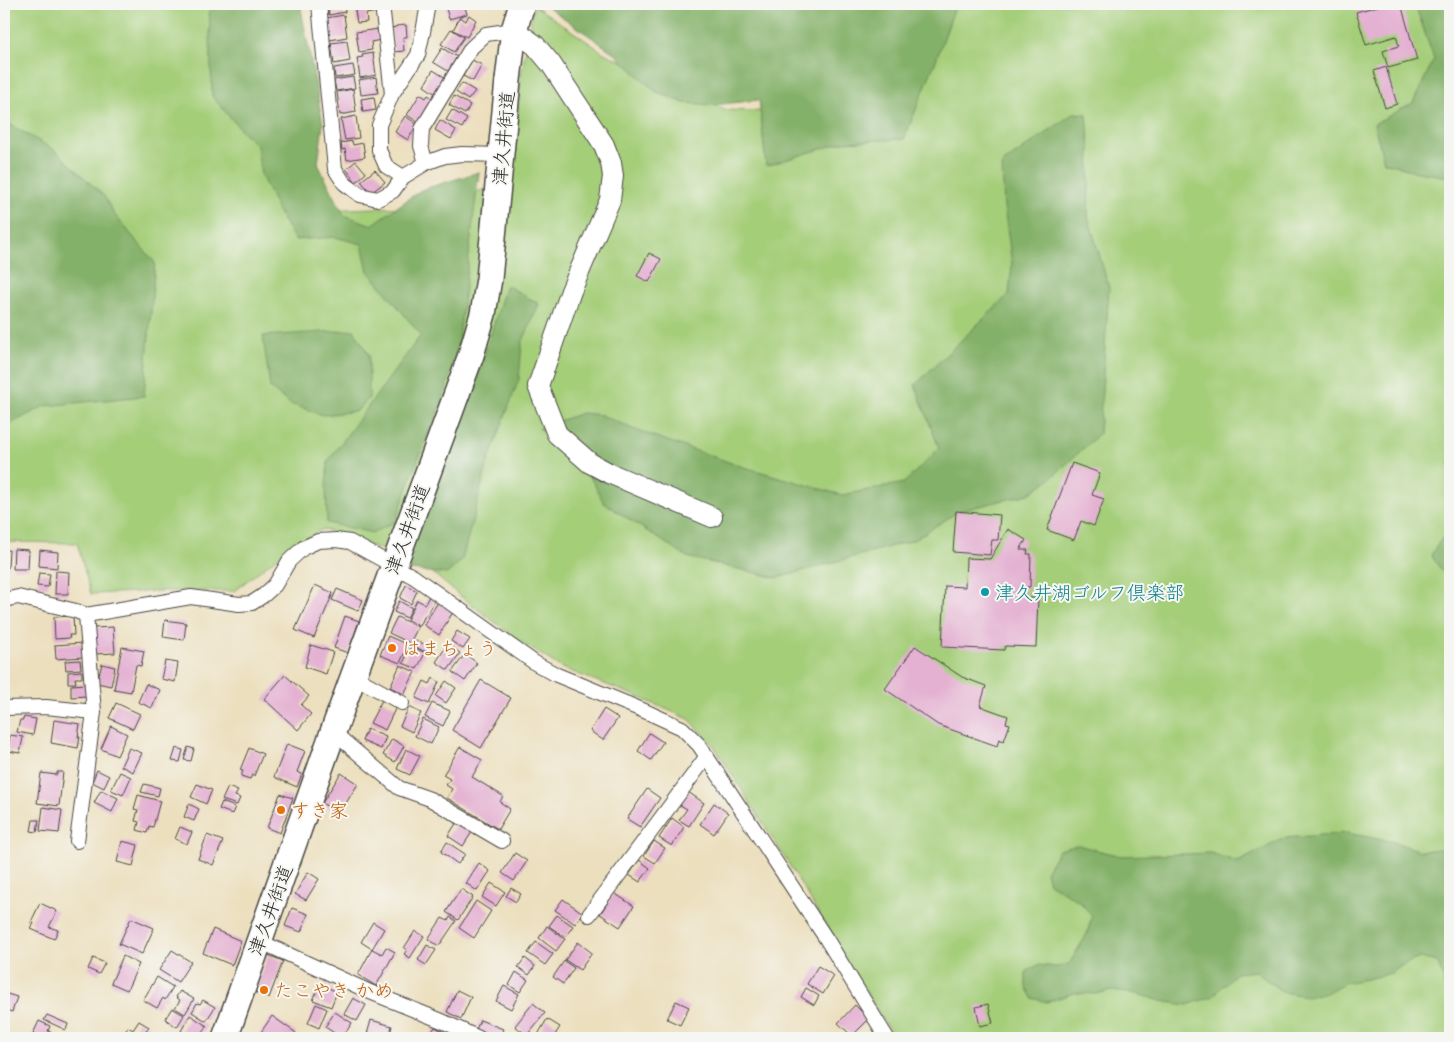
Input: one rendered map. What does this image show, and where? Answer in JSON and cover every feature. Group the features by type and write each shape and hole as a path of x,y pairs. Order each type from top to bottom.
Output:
{"highway":[{"name":"津久井街道","path":"225,1038 353,676 471,355 483,314 492,256 514,30 522,4"}],"street":[{"path":"319,4 335,169 344,183 360,195 378,199 393,192 403,177 426,163 445,156 501,155"},
{"path":"382,4 392,94"},
{"path":"403,177 386,166 379,150 379,125 392,94 418,55 428,4"},
{"path":"426,163 422,146 422,129 471,48 486,34 514,30 535,45 551,64 604,145 611,163 613,176 610,200 571,291 538,386 557,434 590,462 609,473 712,517"},
{"path":"4,600 18,598 86,615 191,597 239,604 252,603 274,585 289,561 303,548 318,540 350,542 414,576 535,663 682,728 699,744 707,756 827,940 887,1038"},
{"path":"77,841 94,712 86,615"},
{"path":"353,676 402,702"},
{"path":"4,708 46,707 94,712"},
{"path":"333,732 399,788 430,799 502,840"},
{"path":"589,915 707,756"},
{"path":"259,940 370,992 479,1038"}],"green space":[{"path":"4,4 227,4 318,210 407,207 511,184 521,75 534,5 604,53 725,110 833,114 916,4 1450,4 1450,1038 894,1038 785,858 714,746 689,719 631,694 562,668 518,640 422,564 323,529 290,547 234,591 161,591 91,594 77,543 4,542"},
{"path":"209,4 300,4 323,124 318,164 344,215 372,225 421,190 479,172 458,345 444,396 413,472 396,521 373,533 327,523 326,486 328,461 421,335 368,271 362,244 335,237 295,240 280,215 261,175 257,146 212,96"},
{"path":"544,4 956,4 904,139 843,142 766,166 759,100 713,105 684,103 655,91 614,53"},
{"path":"1415,4 1450,4 1450,177 1417,172 1384,162 1374,124 1413,103 1434,59"},
{"path":"1074,113 1087,114 1090,151 1088,216 1109,288 1099,434 1051,478 1029,494 959,511 914,540 777,578 687,557 604,503 586,469 539,428 582,413 601,415 633,429 737,465 842,495 904,483 939,448 915,385 1009,294 1012,264 1004,206 1002,164"},
{"path":"4,121 56,151 104,196 114,214 155,263 144,396 45,406 4,427"},
{"path":"506,285 539,304 522,343 519,379 488,462 462,560 447,574 402,569 446,444 481,366"},
{"path":"354,330 369,355 369,398 357,411 323,415 290,404 270,388 263,336"},
{"path":"1450,526 1450,580 1448,580 1431,555"},
{"path":"1347,833 1394,842 1421,851 1450,848 1450,996 1445,990 1443,976 1437,962 1420,958 1404,964 1391,973 1344,983 1326,993 1306,996 1283,992 1257,971 1236,973 1212,997 1187,1005 1161,1001 1138,994 1111,991 1095,994 1074,993 1047,1002 1032,998 1026,987 1026,972 1038,965 1057,967 1069,964 1087,934 1092,916 1080,902 1049,883 1046,872 1059,850 1078,845 1121,856 1211,853 1238,862 1284,838"}],"building":[{"path":"328,4 344,4 345,12 329,15"},
{"path":"354,4 375,4 377,12 366,14 367,22 357,23"},
{"path":"464,4 467,14 449,19 445,5"},
{"path":"1385,4 1401,4 1417,60 1388,68 1383,51 1399,46 1396,36 1366,45 1356,12"},
{"path":"344,15 347,37 330,40 326,18"},
{"path":"469,15 476,20 467,37 453,30 460,17 466,21"},
{"path":"406,25 407,37 403,37 404,51 394,52 391,28"},
{"path":"379,29 381,40 371,42 372,50 359,52 356,32"},
{"path":"451,29 464,37 454,52 441,44"},
{"path":"347,41 350,61 334,64 331,43"},
{"path":"442,48 457,57 448,71 433,62"},
{"path":"373,53 376,75 360,78 357,58"},
{"path":"472,60 482,65 473,81 463,76"},
{"path":"353,65 355,75 335,78 334,68"},
{"path":"1386,67 1397,104 1385,108 1374,71"},
{"path":"433,70 446,78 436,94 424,86"},
{"path":"353,77 355,88 336,91 334,80"},
{"path":"376,77 378,93 361,95 359,80"},
{"path":"462,83 475,91 468,100 456,92"},
{"path":"353,89 356,112 340,115 337,92"},
{"path":"420,94 426,98 428,95 435,100 421,124 407,115"},
{"path":"454,96 470,105 465,114 449,105"},
{"path":"374,97 376,110 363,112 361,99"},
{"path":"452,110 467,119 462,128 446,120"},
{"path":"356,116 359,138 345,140 341,119"},
{"path":"405,116 417,124 408,140 395,132"},
{"path":"440,120 456,130 451,139 435,130"},
{"path":"352,141 353,145 363,143 365,157 347,160 345,149 342,150 341,143"},
{"path":"356,161 366,173 356,182 346,169"},
{"path":"375,170 385,182 371,193 361,181"},
{"path":"649,253 661,259 649,282 637,276"},
{"path":"1072,463 1100,473 1092,495 1104,499 1094,526 1081,521 1074,540 1047,530"},
{"path":"956,511 1000,515 998,540 992,540 990,555 953,552"},
{"name":"津久井湖ゴルフ倶楽部","path":"1008,529 1026,540 1020,550 1028,550 1027,554 1031,554 1030,587 1026,587 1025,598 1038,598 1036,647 1005,646 1004,650 942,647 945,586 965,587 966,558 990,559"},
{"path":"14,549 29,550 28,569 13,569"},
{"path":"4,550 9,550 8,568 4,567"},
{"path":"40,550 58,552 57,568 39,566"},
{"path":"56,571 69,572 68,594 55,594"},
{"path":"39,573 50,574 48,587 37,586"},
{"path":"315,585 333,593 314,638 295,630"},
{"path":"406,585 417,591 411,604 400,598"},
{"path":"337,589 363,600 358,611 332,600"},
{"path":"429,596 435,599 420,626 407,620 417,600 425,604"},
{"path":"399,601 412,608 407,618 394,612"},
{"path":"438,602 453,612 439,635 424,625"},
{"path":"73,616 74,635 69,635 70,638 55,639 54,617"},
{"path":"345,616 359,621 348,653 334,648"},
{"path":"397,617 418,627 410,643 389,633"},
{"path":"165,620 186,623 184,640 163,637"},
{"path":"113,627 115,653 95,654 94,628"},
{"path":"457,631 470,639 463,649 451,641"},
{"path":"388,636 408,645 400,663 380,655"},
{"path":"415,640 428,646 426,652 413,646"},
{"path":"83,643 83,657 56,659 55,645"},
{"path":"448,644 460,653 448,670 436,662"},
{"path":"311,645 333,652 326,674 305,667"},
{"path":"411,646 425,653 417,669 403,663"},
{"path":"915,646 962,677 986,686 980,706 1008,716 1006,723 1010,724 1004,741 999,739 997,746 938,725 885,689"},
{"path":"122,647 144,651 141,666 136,665 131,692 114,689"},
{"path":"465,654 477,663 465,681 452,672"},
{"path":"80,660 81,669 66,670 65,661"},
{"path":"165,661 178,663 175,682 161,679"},
{"path":"102,664 115,667 111,686 97,683"},
{"path":"400,665 415,672 404,694 390,687"},
{"path":"82,671 82,678 75,678 76,683 68,683 68,672"},
{"path":"285,675 309,696 301,705 311,714 298,730 264,699"},
{"path":"433,678 439,682 429,704 416,698 424,681 430,684"},
{"path":"481,680 511,698 481,748 452,730"},
{"path":"446,681 456,688 446,703 436,696"},
{"path":"86,684 87,696 71,697 71,685"},
{"path":"146,684 160,690 152,708 138,702"},
{"path":"382,700 396,707 385,730 370,723"},
{"path":"116,703 140,714 133,729 109,718"},
{"path":"432,703 450,711 443,726 425,717"},
{"path":"409,707 421,713 412,732 400,726"},
{"path":"604,709 618,718 603,740 590,731"},
{"path":"24,717 36,719 33,735 17,732 20,720 23,720"},
{"path":"423,719 439,727 431,744 415,736"},
{"path":"54,720 80,724 78,748 51,743"},
{"path":"111,726 127,734 117,756 101,749"},
{"path":"367,729 386,737 381,749 362,741"},
{"path":"649,733 663,742 651,760 638,751"},
{"path":"10,735 23,737 20,753 8,751"},
{"path":"392,739 404,746 395,762 383,755"},
{"path":"287,744 305,751 297,772 302,774 297,787 274,777"},
{"path":"188,747 194,749 191,761 184,760"},
{"path":"460,747 482,760 472,777 503,796 500,802 510,809 498,829 447,798 452,789 446,785 450,779 443,775"},
{"path":"129,748 142,753 133,772 121,766"},
{"path":"176,748 183,750 180,762 172,761"},
{"path":"249,748 263,754 254,776 252,775 250,779 241,776 243,771 240,770"},
{"path":"406,749 420,756 410,775 397,769"},
{"path":"97,770 109,776 104,788 92,782"},
{"path":"57,772 63,772 59,806 37,803 41,773 57,775"},
{"path":"120,772 131,777 123,795 111,790"},
{"path":"341,773 358,784 339,814 322,803"},
{"path":"144,784 160,788 158,796 141,792"},
{"path":"197,784 212,790 206,804 191,797"},
{"path":"228,787 238,791 235,796 240,798 237,805 222,800"},
{"path":"647,789 660,798 640,827 627,819"},
{"path":"101,790 118,798 112,812 94,803"},
{"path":"688,792 704,803 689,826 679,820 687,809 680,805"},
{"path":"280,794 293,798 280,833 267,828"},
{"path":"138,795 160,801 153,827 149,826 147,833 137,830 139,822 135,821 138,810 134,809"},
{"path":"222,802 235,807 232,814 219,809"},
{"path":"714,803 728,813 714,834 700,824"},
{"path":"189,804 199,809 194,821 184,817"},
{"path":"43,807 62,810 59,833 40,831"},
{"path":"672,818 684,827 672,846 659,838"},
{"path":"33,820 39,820 37,832 31,831"},
{"path":"457,822 472,832 463,846 448,836"},
{"path":"180,827 192,832 187,844 175,839"},
{"path":"207,835 223,841 213,865 198,859"},
{"path":"122,841 138,845 133,866 117,862"},
{"path":"654,841 665,848 655,863 644,856"},
{"path":"447,842 465,854 458,864 441,852"},
{"path":"515,853 527,861 514,881 502,873"},
{"path":"639,860 650,868 640,882 629,875"},
{"path":"479,863 490,871 477,891 466,883"},
{"path":"308,872 319,879 306,900 295,894"},
{"path":"491,883 505,892 496,906 482,897"},
{"path":"511,888 521,894 516,902 506,896"},
{"path":"461,889 473,897 458,920 446,912"},
{"path":"614,893 634,906 620,927 600,914"},
{"path":"563,899 583,913 575,924 555,910"},
{"path":"476,901 491,911 474,938 459,928"},
{"path":"40,903 57,911 49,927 58,930 54,939 31,929 34,923 31,922"},
{"path":"292,908 308,914 301,932 285,926"},
{"path":"557,915 573,926 565,937 549,926"},
{"path":"450,917 456,921 439,946 428,939 442,918 448,921"},
{"path":"131,918 154,928 142,954 119,944"},
{"path":"373,922 384,929 372,949 361,942"},
{"path":"547,926 565,939 556,951 539,938"},
{"path":"213,929 241,941 232,965 203,953"},
{"path":"415,931 424,936 410,958 404,954 407,950 404,948"},
{"path":"536,942 553,954 545,965 528,953"},
{"path":"578,942 592,953 580,970 565,960"},
{"path":"427,945 436,950 426,965 418,960"},
{"path":"386,947 395,952 376,986 358,975 372,949 382,954"},
{"path":"172,950 191,962 178,982 159,970"},
{"path":"268,955 283,961 269,998 255,992"},
{"path":"123,956 139,964 127,990 111,983"},
{"path":"93,958 105,963 99,974 88,969"},
{"path":"525,958 535,966 529,975 518,967"},
{"path":"564,961 574,968 563,984 553,977"},
{"path":"818,966 834,976 823,994 807,984"},
{"path":"516,972 528,980 520,992 509,985"},
{"path":"157,977 173,987 165,1000 163,998 157,1008 143,1000"},
{"path":"320,984 337,992 331,1007 313,1000"},
{"path":"504,986 519,994 511,1009 496,1001"},
{"path":"806,988 819,996 814,1005 801,997"},
{"path":"457,990 471,997 461,1019 447,1012"},
{"path":"180,991 194,999 185,1014 175,1008 180,1000 176,997"},
{"path":"4,993 17,997 12,1012 4,1009"},
{"path":"353,998 366,1005 357,1021 344,1014"},
{"path":"203,1000 215,1007 206,1021 192,1012 197,1003 200,1004"},
{"path":"676,1001 689,1007 680,1025 667,1019"},
{"path":"533,1003 545,1013 527,1035 515,1026"},
{"path":"316,1004 327,1009 319,1028 308,1023"},
{"path":"988,1004 993,1023 980,1026 976,1007"},
{"path":"855,1005 869,1019 852,1036 838,1023"},
{"path":"172,1008 184,1015 177,1027 165,1019"},
{"path":"335,1012 352,1023 342,1038 325,1027"},
{"path":"47,1015 68,1024 66,1030 44,1020"},
{"path":"190,1015 207,1026 200,1038 193,1038 181,1031"},
{"path":"272,1016 296,1033 293,1038 257,1038"},
{"path":"547,1019 560,1027 553,1038 536,1038"},
{"path":"371,1020 392,1026 389,1038 366,1038"},
{"path":"480,1020 503,1029 499,1038 476,1030"},
{"path":"39,1021 50,1026 48,1031 59,1036 58,1038 31,1038"},
{"path":"139,1021 149,1027 142,1038 122,1037 128,1027 133,1030"},
{"path":"435,1027 448,1034 445,1038 428,1038"}],"place":[{"name":"津久井湖ゴルフ倶楽部","path":"985,592"},
{"name":"はまちょう","path":"392,648"},
{"name":"すき家","path":"281,810"},
{"name":"たこやき かめ","path":"264,990"}]}
